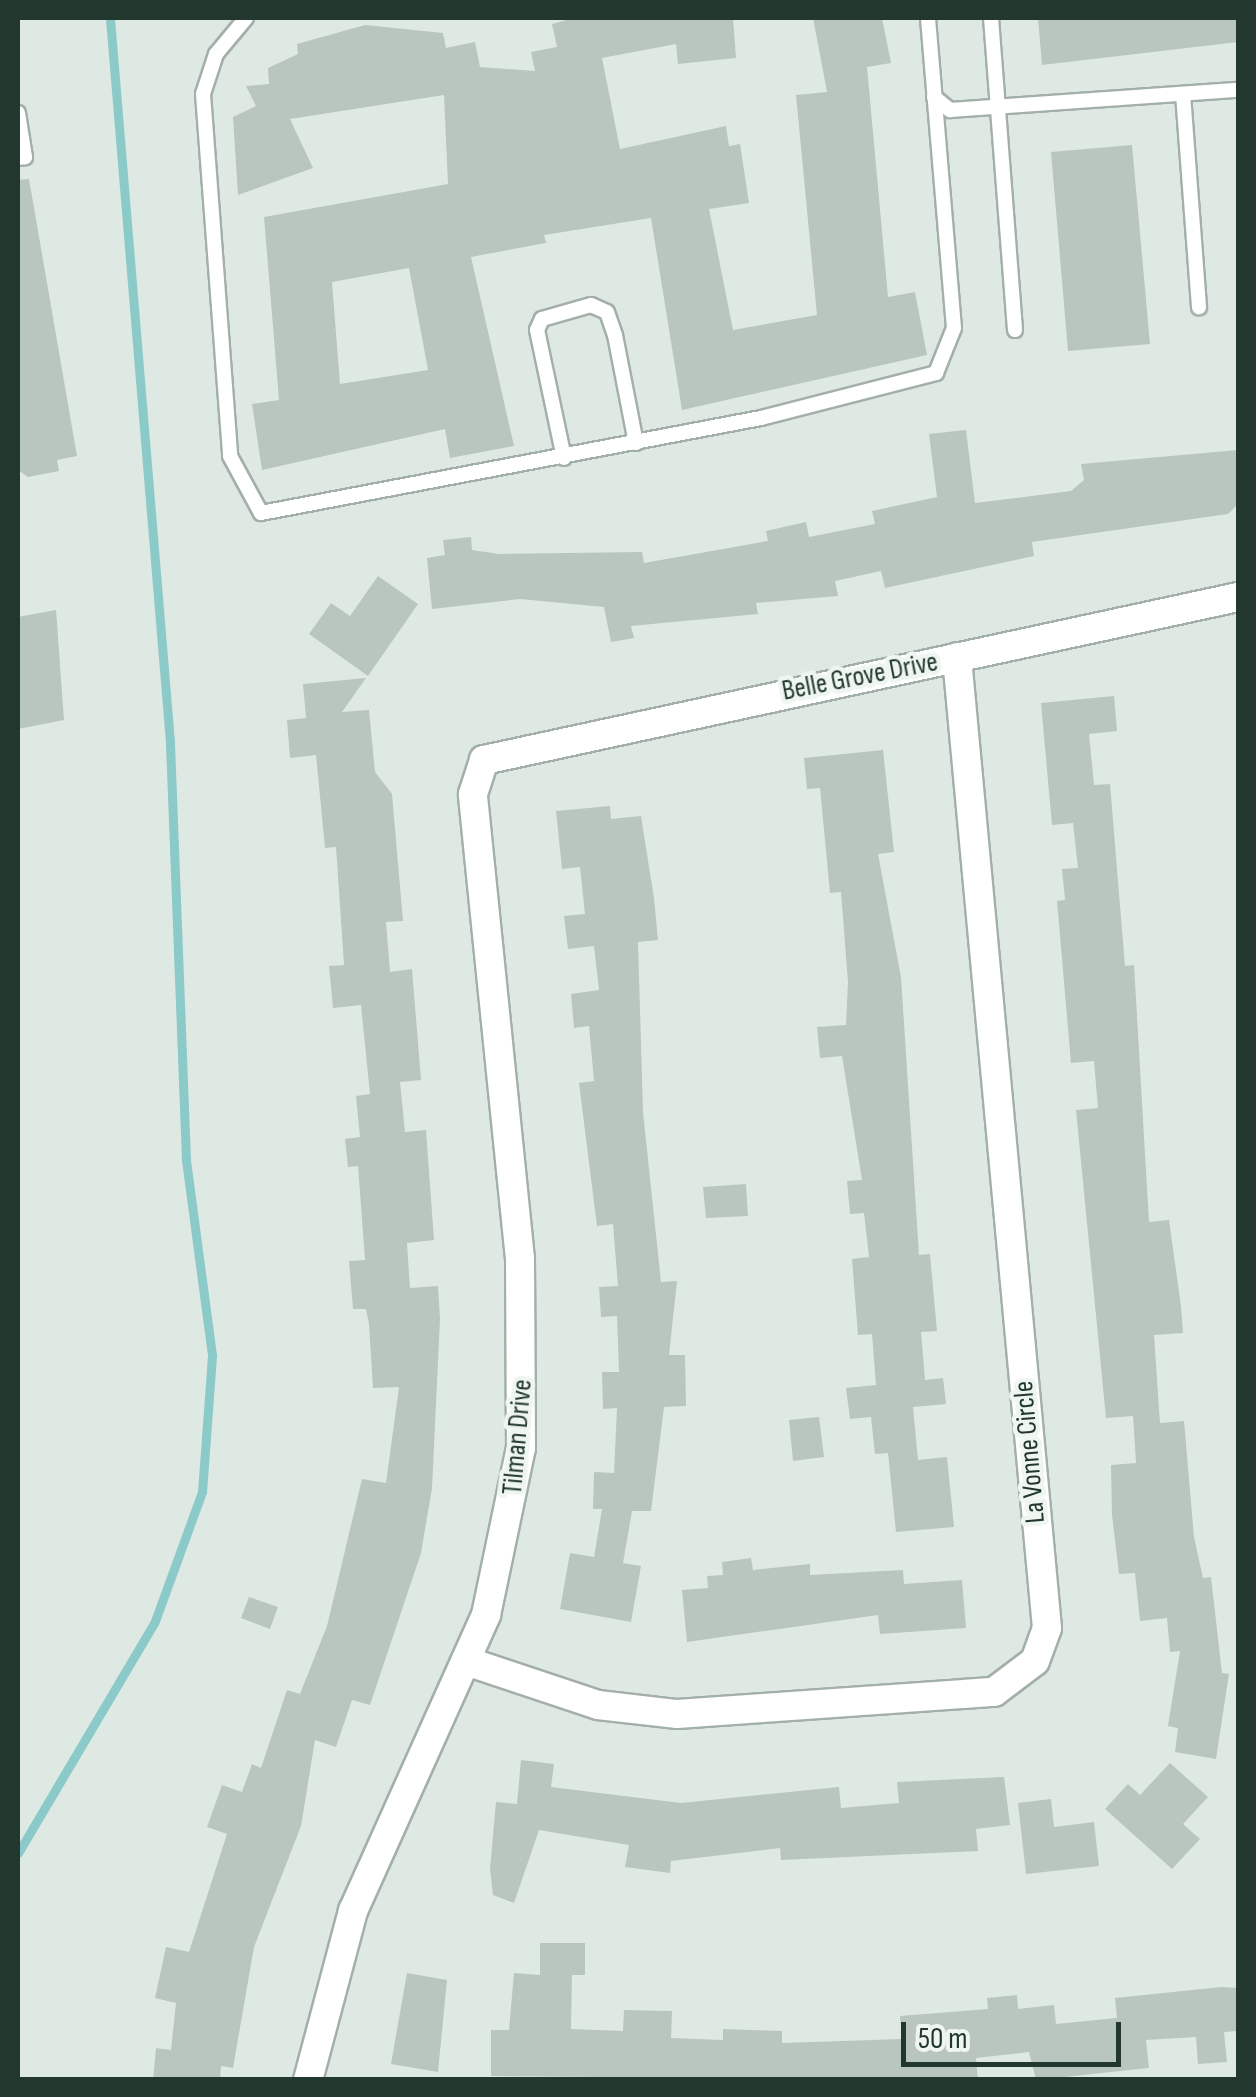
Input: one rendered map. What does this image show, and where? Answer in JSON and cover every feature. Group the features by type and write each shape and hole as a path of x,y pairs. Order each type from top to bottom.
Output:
{"street":[{"name":"Belle Grove Drive","path":"484,760 1238,597"},
{"name":"La Vonne Circle","path":"470,1662 598,1705 691,1714 994,1692 1035,1661 1046,1628 957,658"},
{"name":"Tilman Drive","path":"308,2080 352,1911 470,1662 503,1554 524,1388 472,794 484,760"}],"lane":[{"path":"246,18 216,54 203,94 230,456 242,492 262,513 305,510 564,458 936,373 954,328 928,18"},
{"path":"991,18 1015,330"},
{"path":"934,96 950,110 1238,90"},
{"path":"1183,94 1199,307"},
{"path":"18,113 25,157 18,158"},
{"path":"564,458 538,330 542,320 591,305 607,312 636,443"}],"building":[{"path":"573,18 733,18 736,58 678,64 676,44 602,58 620,149 726,126 729,146 740,144 749,203 709,209 733,330 817,315 796,95 827,92 813,18 882,18 891,63 867,67 888,297 915,292 927,355 682,410 651,218 544,235 546,243 471,257 514,446 450,458 445,429 262,470 252,404 279,400 264,217 448,184 444,95 290,119 313,168 238,195 233,117 256,106 246,86 269,84 268,68 298,54 297,44 365,25 443,33 446,48 475,42 480,67 535,71 531,52 557,47 552,24","holes":["409,268 428,370 340,384 332,282"]},
{"path":"1038,18 1238,18 1238,42 1042,65"},
{"path":"1132,145 1150,344 1068,351 1051,152"},
{"path":"29,179 77,456 57,460 59,471 28,477 18,470 18,180"},
{"path":"966,430 975,503 1071,491 1084,480 1081,464 1238,450 1238,504 1228,514 1032,542 1034,556 885,588 881,571 835,581 838,596 756,603 758,614 631,626 634,638 611,642 604,607 520,599 432,609 427,558 445,555 443,540 471,537 472,550 499,554 642,552 644,563 768,541 766,531 806,522 809,537 875,524 872,511 937,497 929,434"},
{"path":"378,576 418,604 368,676 309,634 331,603 350,616"},
{"path":"56,610 64,720 18,729 18,617"},
{"path":"366,678 342,712 369,710 375,772 392,794 403,921 386,922 390,972 412,969 421,1080 400,1082 405,1132 426,1130 434,1240 407,1243 410,1288 438,1286 440,1319 432,1488 421,1553 370,1705 352,1700 336,1747 315,1740 301,1826 254,1947 233,2068 221,2066 220,2080 153,2080 156,2048 171,2050 176,2003 155,1998 166,1947 189,1952 227,1834 207,1827 222,1785 242,1792 252,1764 261,1768 287,1690 300,1694 327,1626 362,1479 386,1483 399,1387 373,1388 369,1324 366,1309 353,1309 349,1261 365,1260 358,1166 348,1167 345,1139 360,1137 356,1096 370,1094 361,1005 333,1008 329,966 344,965 336,847 325,848 316,755 290,758 287,720 306,718 303,684"},
{"path":"1114,696 1117,731 1089,734 1094,785 1110,784 1125,966 1134,965 1149,1222 1169,1220 1181,1306 1183,1333 1154,1335 1160,1423 1184,1421 1194,1537 1203,1578 1211,1577 1222,1673 1229,1674 1216,1759 1175,1752 1178,1728 1168,1726 1180,1651 1170,1652 1167,1618 1140,1621 1135,1573 1119,1574 1112,1515 1111,1465 1136,1463 1133,1416 1106,1418 1076,1110 1098,1108 1094,1061 1071,1063 1057,901 1065,900 1062,869 1078,868 1073,823 1052,825 1041,703"},
{"path":"883,750 894,852 878,854 901,977 919,1255 930,1254 937,1331 921,1332 925,1380 943,1378 946,1404 913,1407 918,1460 947,1457 954,1527 896,1532 888,1453 875,1454 871,1417 850,1419 846,1388 876,1385 872,1334 858,1335 852,1259 869,1257 864,1213 850,1214 847,1181 862,1180 842,1056 820,1058 817,1027 846,1025 848,982 841,892 830,893 820,788 807,789 804,758"},
{"path":"610,806 611,819 641,816 654,898 658,940 638,942 643,1112 661,1282 677,1281 669,1355 685,1355 686,1406 664,1407 651,1511 632,1511 623,1563 641,1566 631,1622 560,1609 570,1553 594,1557 602,1509 593,1509 594,1472 614,1473 617,1408 603,1409 602,1372 619,1372 617,1316 601,1317 599,1287 618,1286 613,1224 597,1226 579,1083 594,1081 589,1026 574,1028 571,994 599,990 594,946 568,949 564,916 585,914 580,867 562,869 556,811"},
{"path":"746,1184 748,1216 706,1218 703,1187"},
{"path":"819,1417 824,1457 793,1461 789,1420"},
{"path":"751,1558 753,1570 810,1564 810,1575 903,1570 904,1584 962,1580 966,1628 880,1634 878,1615 687,1642 682,1590 708,1588 707,1576 723,1575 722,1562"},
{"path":"249,1597 278,1607 270,1629 241,1618"},
{"path":"521,1760 554,1764 551,1787 681,1803 839,1787 841,1808 899,1803 897,1782 1004,1777 1010,1825 976,1829 978,1851 781,1860 780,1848 671,1861 670,1873 625,1867 629,1845 539,1830 514,1903 493,1895 490,1869 496,1802 517,1804"},
{"path":"1170,1763 1208,1797 1183,1824 1200,1839 1172,1869 1105,1809 1128,1784 1140,1795"},
{"path":"1051,1799 1054,1827 1094,1822 1099,1866 1026,1874 1018,1803"},
{"path":"540,1943 585,1943 585,1975 572,1975 571,2029 623,2031 624,2010 672,2011 671,2038 723,2040 723,2029 782,2031 782,2043 902,2039 900,2016 988,2009 987,1998 1017,1995 1018,2009 1054,2005 1056,2024 1117,2018 1115,1998 1221,1987 1238,1988 1238,2031 1224,2032 1227,2062 1198,2064 1196,2037 1146,2040 1149,2068 1036,2080 1029,2052 976,2058 978,2080 491,2076 491,2030 509,2030 514,1973 540,1975"},
{"path":"407,1973 447,1980 438,2072 391,2064"}],"waterway":[{"path":"18,1853 155,1621 202,1492 212,1355 186,1160 170,742 110,18"}]}
